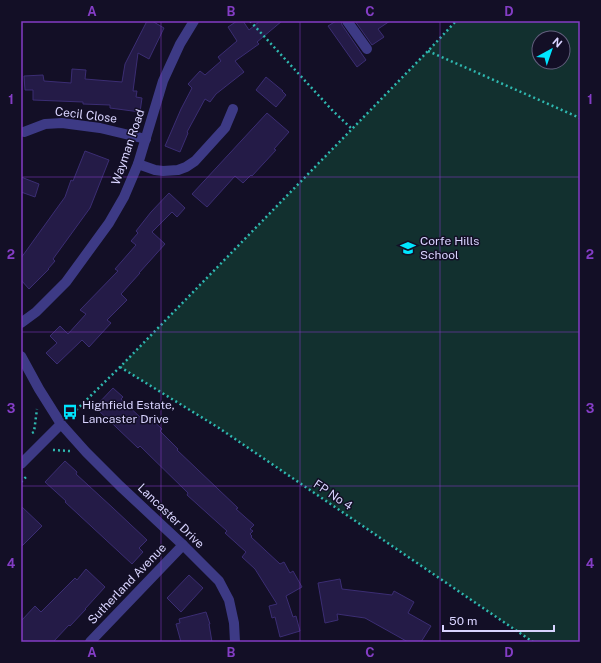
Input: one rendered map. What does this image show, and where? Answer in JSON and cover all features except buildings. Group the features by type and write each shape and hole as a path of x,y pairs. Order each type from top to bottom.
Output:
{"street":[{"name":"Wayman Road","path":"21,323 36,312 66,282 109,223 124,197 138,164 163,81 180,44 194,21"},
{"path":"347,21 367,49"},
{"path":"138,164 163,171 178,170 186,167 195,161 225,128 232,109"},
{"name":"Cecil Close","path":"24,132 46,124 62,123 108,130 146,139"},
{"name":"Lancaster Drive","path":"21,356 39,389 61,424 120,486 219,581 229,600 236,642"},
{"path":"21,464 61,424"},
{"name":"Sutherland Avenue","path":"90,642 183,545"}],"path":[{"path":"250,21 332,110 352,129"},
{"path":"61,424 120,367 456,21"},
{"path":"428,51 580,118"},
{"name":"FP No 4","path":"120,367 219,428 533,642"},
{"path":"30,436 34,432 39,389"},
{"path":"52,450 86,452"},
{"path":"21,482 31,472"}],"green space":[{"name":"Corfe Hills School","path":"456,21 580,21 580,642 533,642 219,428 120,367"}],"place":[{"name":"Corfe Hills School","path":"408,248"},
{"name":"Highfield Estate, Lancaster Drive","path":"70,412"}]}
